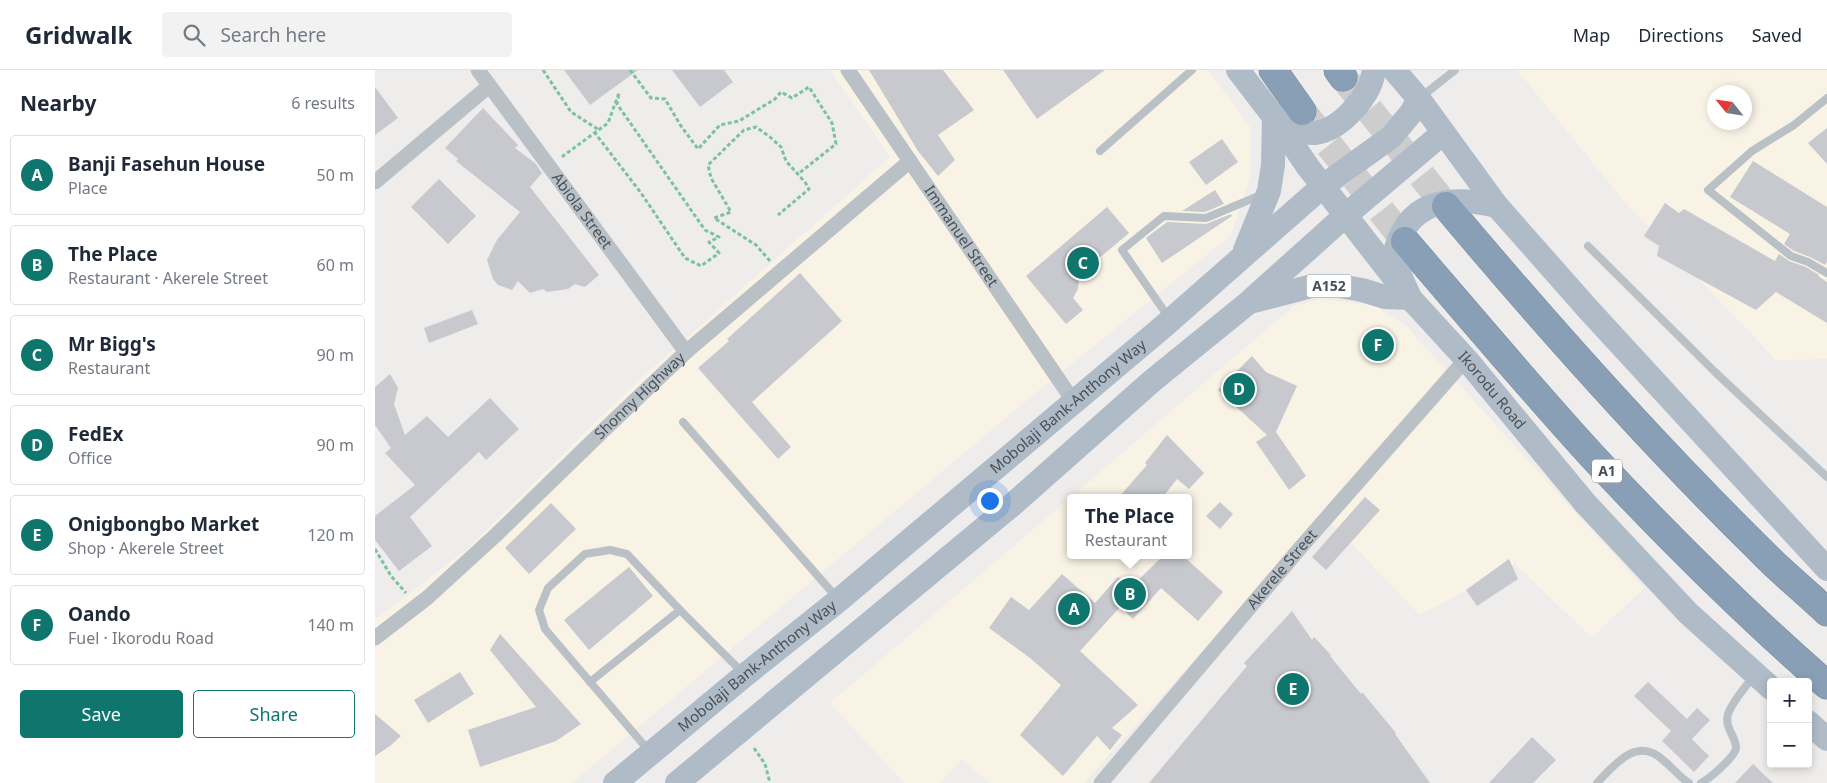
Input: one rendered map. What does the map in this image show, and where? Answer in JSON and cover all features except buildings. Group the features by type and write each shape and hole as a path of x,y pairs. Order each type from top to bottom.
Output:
{"highway":[{"path":"1273,70 1302,111"},
{"path":"1446,206 1521,295 1624,411 1761,551 1827,612"},
{"name":"A1","path":"1405,241 1593,457 1703,570 1827,685"}],"main road":[{"name":"Ikorodu Road","path":"1238,70 1323,186 1410,298 1465,359 1585,503 1688,613 1763,681"},
{"path":"1243,256 1269,192 1273,165 1274,117 1295,129 1315,133 1329,128 1345,118 1360,102 1368,89 1374,70"},
{"path":"1394,70 1419,99 1497,206 1587,308 1827,569"},
{"name":"Mobolaji Bank-Anthony Way","path":"615,783 839,600 1074,402 1323,186 1391,137 1411,114 1419,99"},
{"name":"A152","path":"677,783 1012,505 1151,381 1248,303 1346,215 1443,133"},
{"path":"1410,298 1395,255 1398,241 1412,217 1430,206 1455,201 1497,206"},
{"name":"A152","path":"1248,303 1312,286 1339,286 1385,297 1410,298"},
{"path":"1809,723 1827,739"}],"street":[{"name":"Abiola Street","path":"478,70 686,352"},
{"name":"Immanuel Street","path":"848,70 1074,402"},
{"path":"375,182 489,86"},
{"name":"Shonny Highway","path":"375,638 417,606 497,534 686,352 910,161"},
{"name":"Akerele Street","path":"1101,783 1465,359"}],"lane":[{"path":"1100,152 1192,70"},
{"path":"1419,99 1455,70"},
{"path":"1827,98 1794,125 1752,151 1707,190 1791,256 1827,273"},
{"path":"1170,320 1122,250 1164,216 1206,218 1269,192"},
{"path":"1588,246 1715,372 1827,477"},
{"path":"683,422 839,600"},
{"path":"651,753 545,628 539,610 548,588 585,554 610,550 627,554 745,675"},
{"path":"590,682 680,610"},
{"path":"1701,783 1724,764 1735,750 1735,744 1728,728 1728,716 1763,681"},
{"path":"1597,783 1621,760 1636,750 1649,750 1659,756 1689,783"}],"path":[{"path":"543,70 571,112 599,130"},
{"path":"630,70 651,98 665,98 681,126 698,149 721,125 739,121 775,99 781,92 792,98 809,87 832,123 836,144 798,174"},
{"path":"567,164 563,156 608,123 619,93 617,104 625,117 705,230 719,237 709,242 719,253 701,266 685,258 641,193 595,133"},
{"path":"778,215 809,190 805,182 786,160 781,147 756,127 744,130 708,165 711,178 731,212 714,218 756,245 779,273"},
{"path":"375,549 391,576 417,606"},
{"path":"741,730 765,764 770,783"}],"shaded area":[{"path":"830,70 1208,70 1250,127 1250,178 1231,235 1027,400 572,783 375,783 375,620 467,549 627,391 890,157"},
{"path":"1517,70 1827,70 1827,359 1776,360 1625,202"},
{"path":"1322,299 1373,305 1405,325 1644,588 1592,638 1515,564 1420,615 1324,515 1084,783 990,783 962,759 939,783 904,783 830,703 1067,500 1067,559 1192,559 1192,494 1074,494 1294,306"}],"tunnel":[{"path":"1343,77 1446,206"},
{"path":"1303,112 1405,241"}],"place":[{"name":"Mr Bigg's","path":"1083,263"},
{"name":"Oando","path":"1378,345"},
{"name":"FedEx","path":"1239,389"},
{"name":"The Place","path":"1130,594"},
{"name":"Banji Fasehun House","path":"1074,609"},
{"name":"Onigbongbo Market","path":"1293,689"}]}
